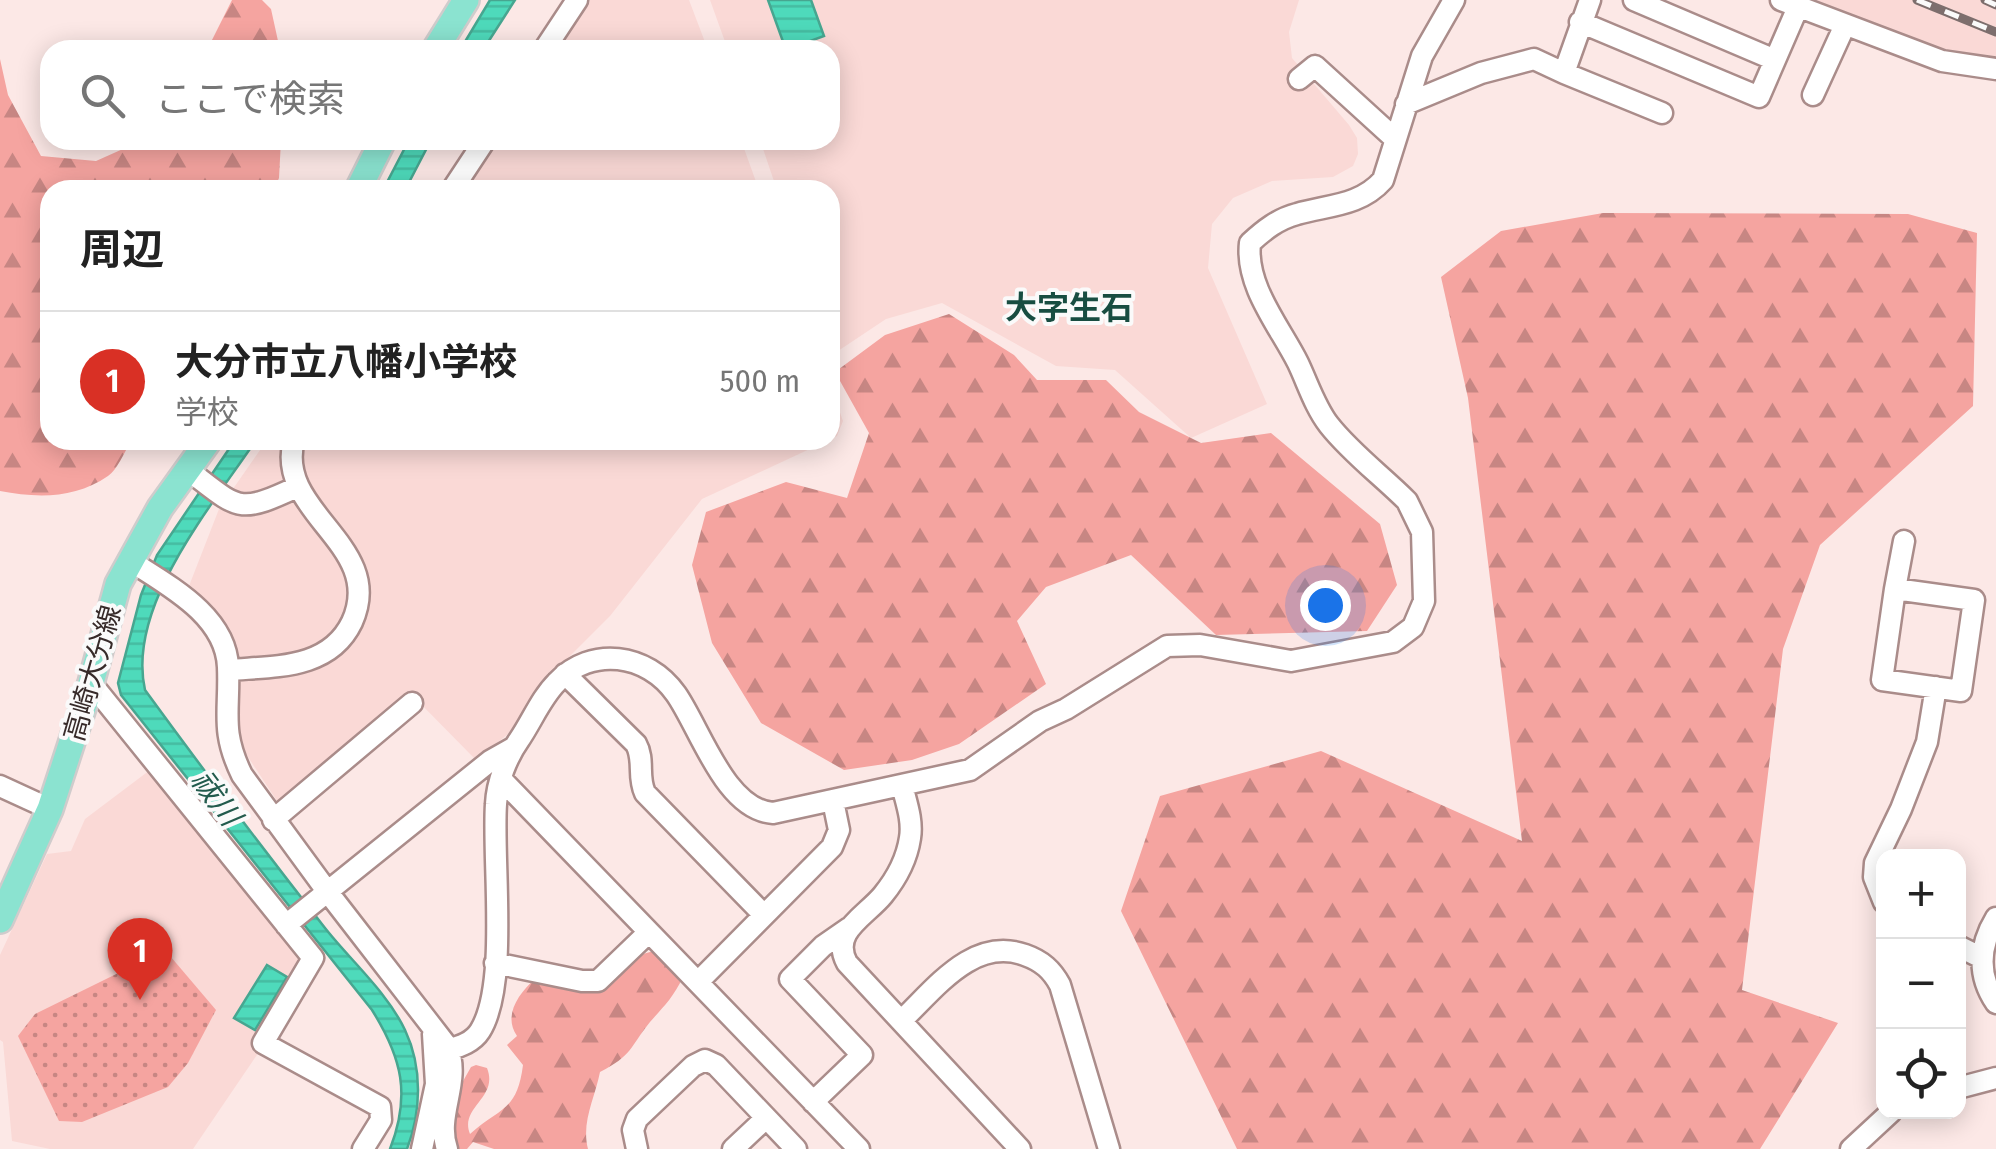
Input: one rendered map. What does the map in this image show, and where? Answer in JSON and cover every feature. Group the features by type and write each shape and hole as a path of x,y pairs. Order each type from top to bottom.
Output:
{"main road":[{"path":"441,40 466,0"},
{"path":"363,180 378,150"},
{"name":"高崎大分線","path":"0,920 50,809 91,683 108,613 203,450"}],"street":[{"path":"551,40 577,0"},
{"path":"448,1050 468,1042 481,1030 488,1012 494,963 496,800 501,779 513,748 552,686 565,674 597,658 615,657 664,680 678,696 732,787 756,810 774,813 970,770 1040,721 1167,646 1200,645 1292,661 1393,642 1413,627 1420,615 1425,588 1424,545 1416,514 1320,412 1272,318 1248,257 1250,243 1267,227 1292,215 1343,205 1374,191 1390,165 1394,138 1422,56 1454,0"},
{"path":"1564,72 1590,0"},
{"path":"1634,0 1775,60"},
{"path":"1580,22 1759,97 1775,60 1790,4 1942,61 1996,69"},
{"path":"1814,95 1845,25"},
{"path":"1406,104 1481,73 1534,59 1662,113"},
{"path":"1300,80 1315,66 1394,138"},
{"path":"459,180 478,150"},
{"path":"228,670 300,664 314,659 342,638 357,608 359,587 348,553 297,486 292,450"},
{"path":"191,472 232,501 252,506 297,486"},
{"path":"1895,590 1974,600 1961,691 1882,680 1895,590 1904,541"},
{"path":"136,565 189,602 214,627 227,656 226,730 232,754 323,894 430,1022 448,1050 453,1072 443,1125 447,1149"},
{"path":"565,674 636,744 645,793 764,914"},
{"path":"91,683 290,922 313,958 263,1043 380,1108 381,1120 363,1149"},
{"path":"1882,849 1928,742 1936,687"},
{"path":"273,820 412,703"},
{"path":"290,922 490,761 513,748"},
{"path":"501,779 858,1149"},
{"path":"902,785 911,833 903,861 882,896 843,936 841,952 1020,1149"},
{"path":"0,786 50,809"},
{"path":"698,982 835,842 839,830 832,800"},
{"path":"1996,918 1982,958 1985,987 1996,1003"},
{"path":"813,1102 862,1056 790,979 823,946 850,928"},
{"path":"494,963 582,981 598,980 650,932"},
{"path":"901,1021 974,956 1008,950 1035,958 1050,970 1060,986 1109,1149"},
{"path":"1966,950 1982,958"},
{"path":"422,1149 437,1071 430,1022"},
{"path":"637,1149 633,1130 637,1120 704,1060 716,1066 796,1149"},
{"path":"1966,1086 1996,1078"},
{"path":"733,1149 766,1118"},
{"path":"1851,1149 1883,1119"}],"shaded area":[{"path":"566,0 689,0 704,40 538,40"},
{"path":"710,0 1299,0 1289,32 1292,58 1349,125 1357,138 1358,154 1353,166 1333,177 1272,181 1233,198 1212,224 1208,268 1267,404 1191,438 1115,370 1056,366 942,303 886,319 840,350 840,180 774,180 763,150 840,150 840,40 724,40"},
{"path":"1803,0 1996,0 1996,61 1953,57"},
{"path":"466,150 745,150 755,180 447,180"},
{"path":"260,450 807,450 702,499 610,616 553,673 508,734 476,760 411,694 279,804 238,735 235,648 231,637 213,609 189,586 219,509"},
{"path":"150,770 305,959 263,1046 193,1149 50,1149 12,1141 0,1040 0,955 47,854 71,851 85,819"}],"green space":[{"path":"232,0 262,0 271,9 278,40 212,40"},
{"path":"0,59 8,95 41,156 96,161 121,150 280,150 278,180 40,180 40,450 126,450 108,476 82,489 56,495 0,491"},
{"path":"1603,213 1908,214 1977,233 1973,406 1820,545 1783,649 1742,990 1838,1023 1760,1149 1237,1149 1121,911 1160,796 1321,751 1522,841 1468,398 1441,277 1501,231"},
{"path":"949,314 1014,355 1037,380 1106,380 1139,412 1201,443 1271,433 1380,524 1397,585 1367,631 1216,635 1131,555 1046,587 1017,621 1046,684 959,744 912,760 844,770 761,723 712,643 692,565 706,512 786,482 847,498 869,433 840,381 840,368 885,335"},
{"path":"165,950 216,1010 188,1063 168,1087 82,1122 59,1121 18,1036 35,1014"},
{"path":"654,951 683,977 630,1050 600,1072 587,1120 588,1149 494,1149 473,1142 467,1149 456,1149 449,1106 471,1067 487,1068 489,1078 488,1087 470,1117 470,1134 506,1107 516,1092 523,1065 507,1045 517,1036 512,1013 518,998 535,979 584,992 603,989 618,979 633,960"}],"water":[{"path":"490,0 515,0 489,40 466,40"},
{"path":"768,0 811,0 824,36 782,40"},
{"path":"404,150 426,150 410,180 388,180"},
{"name":"祓川","path":"228,450 249,450 197,526 160,591 148,625 143,658 145,690 302,899 379,990 405,1030 417,1075 415,1120 407,1149 390,1149 400,1111 400,1077 390,1044 372,1010 121,695 118,683 141,595 157,555"},
{"path":"267,965 287,977 255,1030 234,1018"}],"railway":[{"path":"1917,0 1996,32"},
{"path":"1985,0 1996,5"}],"place":[{"name":"大分市立八幡小学校","path":"140,1000"}],"district":[{"name":"大字生石","path":"1069,308"}]}
